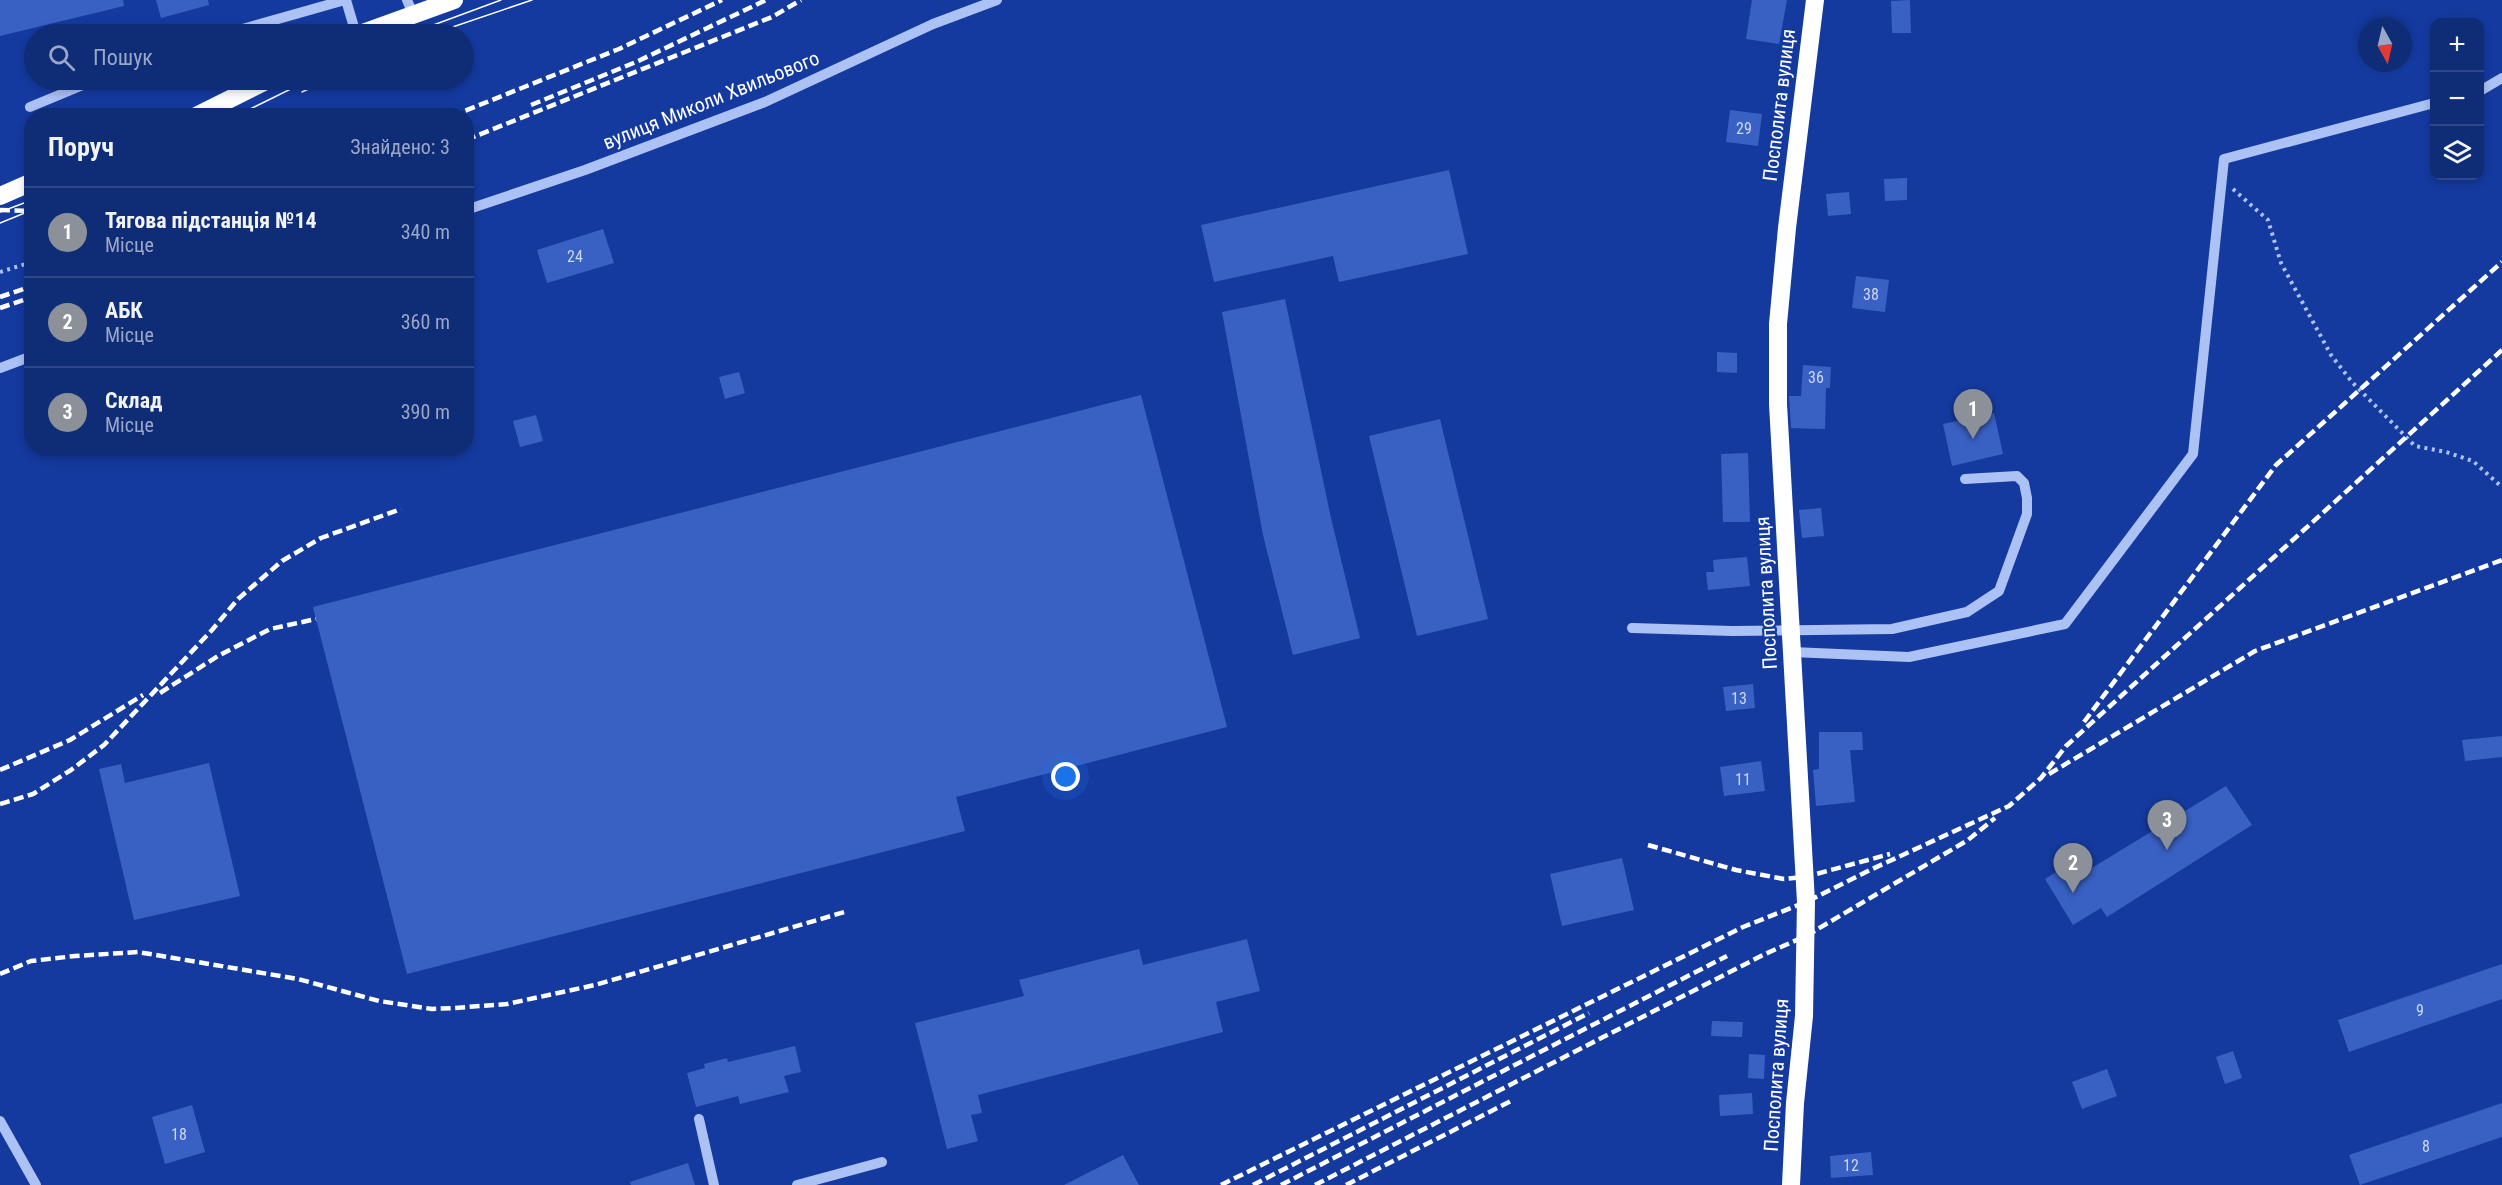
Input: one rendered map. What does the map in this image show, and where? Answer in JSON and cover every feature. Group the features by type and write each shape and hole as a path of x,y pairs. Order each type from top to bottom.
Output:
{"highway":[{"path":"377,24 410,7 454,0"},
{"name":"Посполита вулиця","path":"1791,1185 1795,1103 1804,1016 1806,936 1805,877 1778,404 1778,324 1786,228 1815,0"},
{"path":"212,108 248,90"},
{"path":"0,196 24,186"}],"street":[{"path":"260,24 345,0 354,24"},
{"name":"вулиця Миколи Хвильового","path":"474,207 585,170 765,102 933,24 997,0"},
{"path":"2484,89 2502,78"},
{"path":"30,107 72,90"},
{"path":"1792,652 1909,657 2065,624 2193,454 2224,159 2430,104"},
{"path":"0,368 24,359"},
{"path":"1632,628 1732,631 1790,628 1892,629 1967,612 1998,591 2027,514 2027,498 2024,483 2017,476 1965,479"},
{"path":"699,1119 714,1185"},
{"path":"0,1121 36,1185"},
{"path":"797,1185 882,1162"}],"path":[{"path":"2222,180 2268,220 2281,263 2331,356 2352,382 2415,446 2446,452 2473,461 2502,487"},
{"path":"0,272 24,264"}],"building":[{"path":"0,0 123,0 124,6 50,24 24,24 24,30 0,36"},
{"path":"156,0 208,0 209,5 161,18"},
{"path":"1752,0 1787,0 1779,44 1746,39"},
{"path":"1910,0 1911,33 1892,33 1891,1"},
{"path":"1730,110 1762,114 1758,146 1726,142"},
{"path":"1449,170 1468,254 1339,282 1333,256 1214,282 1201,225"},
{"path":"1907,178 1907,200 1885,201 1884,179"},
{"path":"1849,192 1851,214 1828,216 1826,194"},
{"path":"603,229 614,263 547,283 537,250"},
{"path":"1856,276 1889,280 1885,312 1852,308"},
{"path":"1285,299 1331,518 1360,638 1293,655 1263,535 1222,312"},
{"path":"1717,352 1737,353 1737,373 1717,372"},
{"path":"1803,365 1831,367 1830,388 1826,388 1825,429 1791,428 1789,396 1801,396"},
{"path":"739,372 745,393 725,399 719,377"},
{"path":"1141,395 1227,727 956,797 965,831 407,974 313,607"},
{"path":"1994,413 2003,454 1952,466 1943,424"},
{"path":"536,415 543,441 520,447 513,421"},
{"path":"1440,419 1488,619 1417,636 1369,436"},
{"path":"1748,453 1750,522 1723,522 1721,454"},
{"path":"1821,508 1824,536 1802,538 1799,510"},
{"path":"1747,557 1750,586 1708,590 1706,572 1714,572 1713,560"},
{"path":"1753,684 1755,708 1726,711 1723,687"},
{"path":"1819,732 1862,732 1863,750 1850,750 1855,802 1816,806 1813,770 1819,769"},
{"path":"2502,736 2502,757 2465,761 2462,740"},
{"path":"1761,761 1765,791 1724,796 1720,767"},
{"path":"209,763 240,896 134,920 99,769 121,764 125,783"},
{"path":"2226,786 2252,825 2107,917 2101,908 2073,925 2045,879 2074,861 2082,874"},
{"path":"1622,858 1634,910 1562,926 1550,874"},
{"path":"1247,939 1260,991 1216,1002 1223,1032 978,1095 982,1113 971,1115 978,1141 947,1149 915,1023 1024,996 1019,980 1139,949 1143,965"},
{"path":"2502,964 2502,999 2349,1052 2338,1020"},
{"path":"1712,1021 1743,1022 1742,1037 1711,1036"},
{"path":"795,1046 801,1072 784,1076 789,1092 740,1104 738,1096 696,1107 687,1073 705,1068 704,1064 727,1058 728,1062"},
{"path":"2233,1051 2242,1078 2225,1084 2216,1057"},
{"path":"1749,1054 1765,1055 1764,1079 1748,1078"},
{"path":"2107,1069 2117,1096 2082,1109 2072,1082"},
{"path":"1752,1093 1753,1114 1720,1116 1719,1095"},
{"path":"2502,1103 2502,1137 2360,1185 2349,1155"},
{"path":"192,1105 205,1152 165,1164 152,1117"},
{"path":"1871,1152 1873,1175 1831,1178 1830,1156"},
{"path":"1123,1155 1139,1185 1064,1185"},
{"path":"688,1163 695,1185 631,1185 630,1182"}],"tram line":[{"path":"436,24 501,0"},
{"path":"461,24 532,0"},
{"path":"252,108 289,90"},
{"path":"302,92 306,90"},
{"path":"0,212 24,203"},
{"path":"0,223 24,213"}],"railway":[{"path":"472,108 619,49 722,0"},
{"path":"531,105 636,62 766,0"},
{"path":"474,137 772,17 801,0"},
{"path":"0,210 24,211"},
{"path":"2084,722 2276,465 2502,262"},
{"path":"0,297 24,289"},
{"path":"0,308 24,300"},
{"path":"1221,1185 1743,927 1806,902 2009,806 2041,778 2066,746 2502,350"},
{"path":"0,804 33,794 71,770 104,745 212,630 238,599 282,561 321,538 401,509"},
{"path":"2049,774 2255,651 2502,560"},
{"path":"160,693 218,656 270,629 316,619"},
{"path":"0,770 70,740 143,695"},
{"path":"1315,1185 1765,954 1806,936 1968,840 1995,818"},
{"path":"1648,845 1736,870 1784,879 1805,877 1890,854"},
{"path":"0,974 31,961 138,952 298,979 379,1001 432,1009 454,1008 507,1004 595,985 848,911"},
{"path":"1281,1185 1727,956"},
{"path":"1253,1185 1589,1013"},
{"path":"1346,1185 1513,1100"}],"place":[{"name":"Тягова пiдстанцiя №14","path":"1973,439"},
{"name":"Склад","path":"2167,850"},
{"name":"АБК","path":"2073,893"}]}
